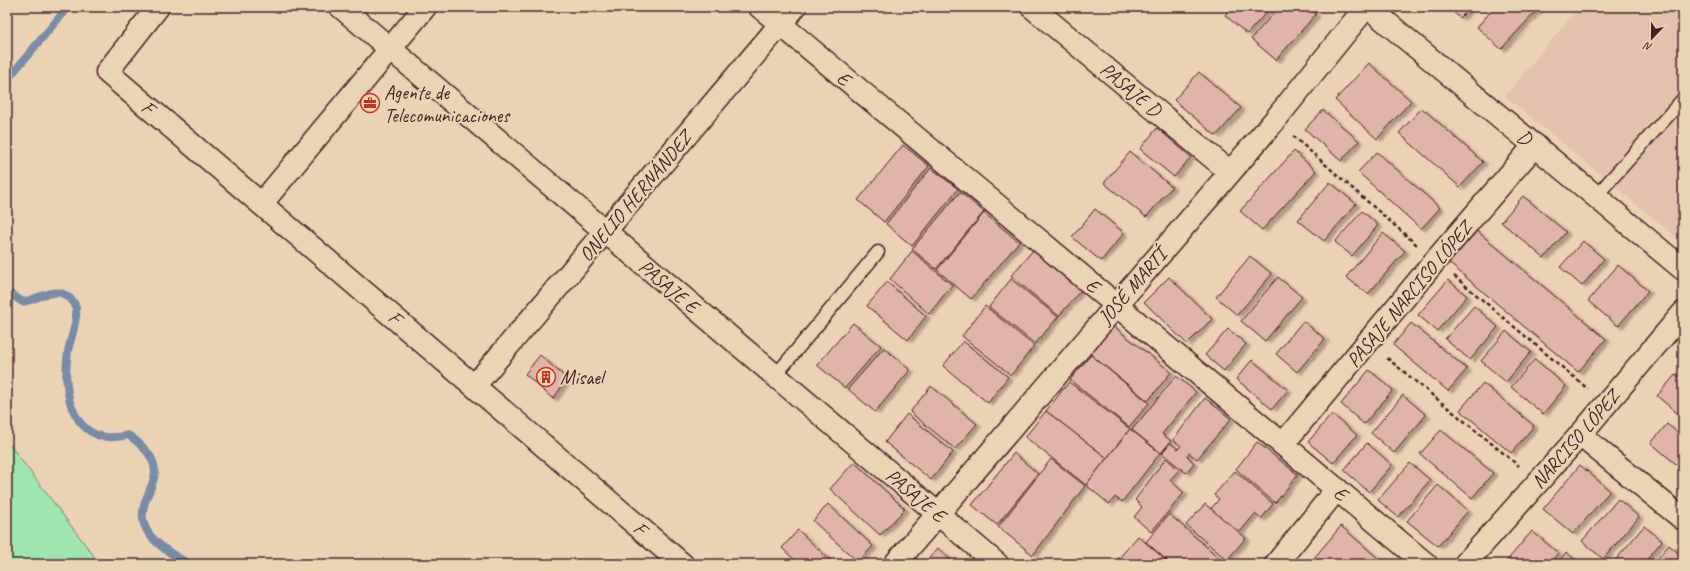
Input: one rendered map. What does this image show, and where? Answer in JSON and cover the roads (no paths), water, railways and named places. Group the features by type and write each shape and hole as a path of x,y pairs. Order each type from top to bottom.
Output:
{"street":[{"name":"F","path":"158,7 106,72 262,203 682,564"},
{"name":"PASAJE E","path":"341,7 998,564"},
{"path":"262,203 425,7"},
{"name":"E","path":"760,7 1426,564"},
{"name":"ONELIO HERNÁNDEZ","path":"475,385 795,7"},
{"name":"PASAJE D","path":"1032,7 1230,172"},
{"name":"JOSÉ MARTÍ","path":"895,564 1230,172 1367,7"},
{"name":"D","path":"1367,7 1683,269"},
{"name":"PASAJE NARCISO LÓPEZ","path":"1283,444 1435,261 1535,145"},
{"name":"NARCISO LÓPEZ","path":"1465,564 1580,434 1683,313"},
{"path":"1580,434 1683,518"},
{"path":"1276,564 1337,489"}],"lane":[{"path":"1596,196 1683,99"},
{"path":"775,376 878,252"}],"waterway":[{"path":"7,80 68,7"},
{"path":"7,292 23,302 57,292 68,297 74,303 76,308 76,319 69,347 66,368 67,385 75,414 83,426 95,434 110,437 128,435 148,453 155,470 152,486 143,510 145,527 149,534 161,546 176,557 190,564"}],"place":[{"name":"Agente de Telecomunicaciones","path":"370,103"},
{"name":"Misael","path":"546,377"}]}
